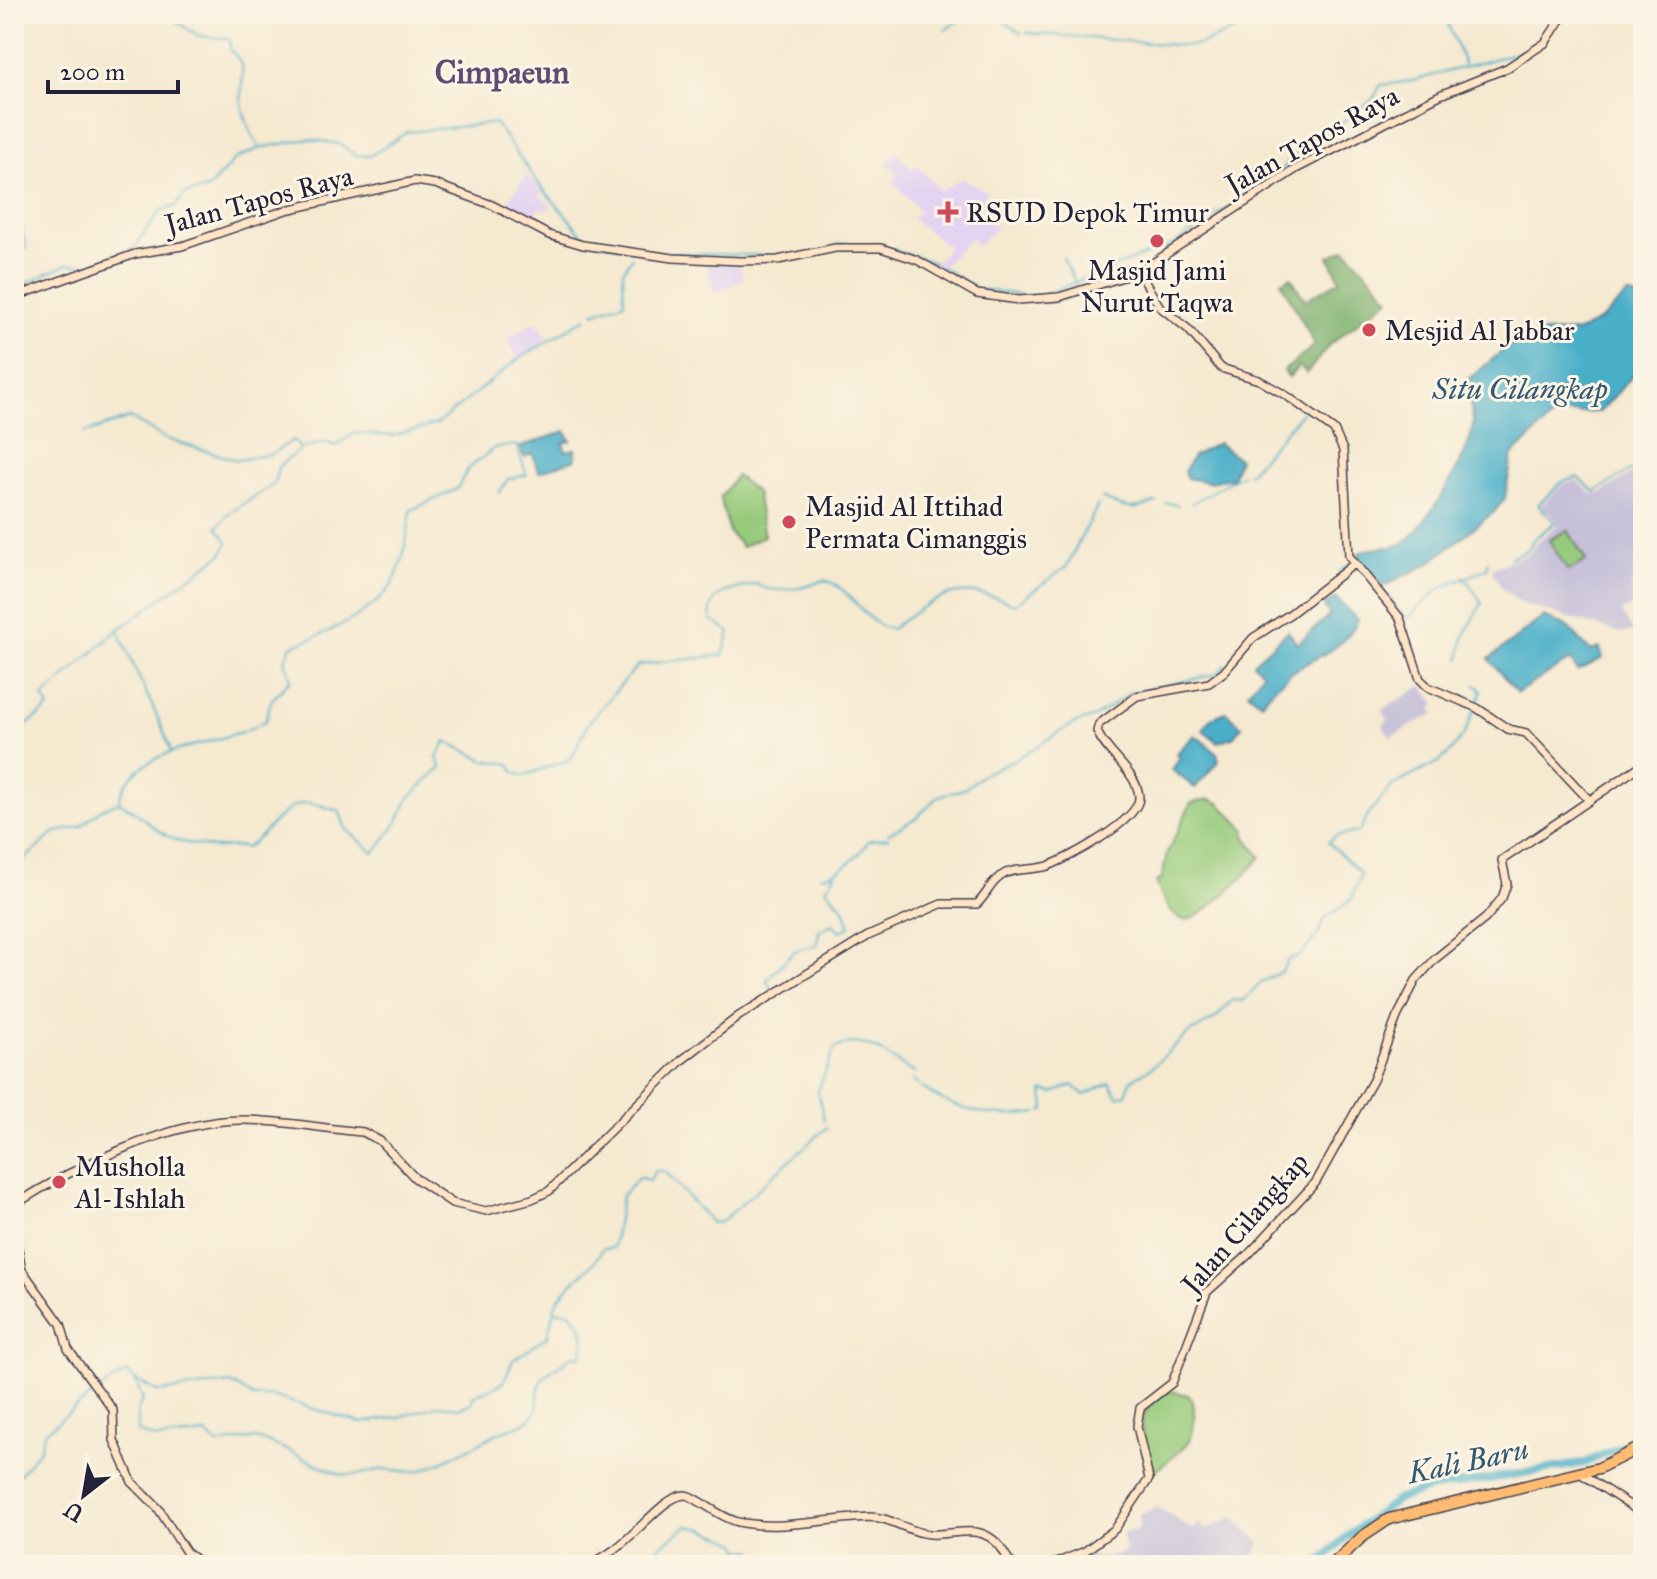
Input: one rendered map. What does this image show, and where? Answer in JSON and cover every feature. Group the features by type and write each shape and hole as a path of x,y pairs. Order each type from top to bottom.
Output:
{"highway":[{"path":"1335,1565 1391,1523 1615,1466 1643,1449"}],"street":[{"name":"Jalan Tapos Raya","path":"14,297 135,254 192,243 286,210 415,181 435,184 492,205 569,242 690,259 778,260 835,248 881,248 917,260 977,294 1019,300 1059,297 1139,272 1296,169 1440,95 1518,62 1545,43 1564,14"},
{"path":"1139,272 1160,307 1188,329 1221,368 1272,387 1334,430 1343,450 1352,561 1400,618 1413,662 1424,684 1476,707 1501,725 1537,740 1588,799"},
{"path":"14,1205 132,1146 194,1126 242,1120 363,1132 380,1141 415,1178 452,1203 486,1211 542,1195 696,1048 820,964 868,936 934,906 977,904 993,882 1005,874 1047,866 1070,857 1129,818 1138,800 1137,789 1101,741 1097,731 1099,724 1137,696 1209,683 1224,672 1253,638 1290,614 1352,561"},
{"name":"Jalan Cilangkap","path":"1051,1565 1085,1551 1115,1529 1149,1479 1137,1426 1140,1408 1172,1383 1207,1292 1252,1251 1316,1182 1373,1080 1397,1017 1416,980 1435,959 1477,927 1498,903 1507,884 1502,860 1643,764"},
{"path":"14,1228 22,1270 61,1324 68,1349 113,1410 114,1440 132,1482 158,1508 186,1552 203,1565"},
{"path":"1581,1475 1643,1514"},
{"path":"585,1565 610,1555 661,1507 682,1495 693,1496 716,1515 744,1523 797,1526 873,1517 926,1534 974,1530 999,1545 1013,1565"}],"shaded area":[{"name":"RSUD Depok Timur","path":"896,153 912,169 917,165 941,191 962,178 987,192 975,211 997,228 977,245 971,238 937,271 932,268 949,247 911,218 920,212 892,180 898,174 886,163"},
{"path":"526,175 544,191 540,196 551,205 545,210 540,207 529,221 504,207"},
{"path":"19,205 28,249 14,255 14,206"},
{"path":"707,264 739,264 744,279 714,293"},
{"path":"536,322 548,338 518,358 506,338"},
{"path":"1643,466 1643,557 1632,585 1633,605 1621,612 1633,631 1621,633 1522,604 1502,588 1491,569 1530,553 1534,545 1557,525 1556,519 1541,506 1562,485 1576,480 1592,494 1600,494"},
{"path":"1422,686 1436,704 1432,707 1435,713 1390,737 1383,725 1388,719 1382,710"},
{"path":"1158,1507 1193,1530 1200,1523 1205,1530 1233,1517 1261,1543 1249,1565 1076,1565 1073,1560 1088,1554 1097,1559 1125,1552 1122,1534 1139,1529 1139,1515"}],"green space":[{"path":"1346,249 1390,298 1330,344 1307,373 1299,366 1289,377 1283,371 1315,345 1281,282 1291,277 1305,300 1340,280 1329,257"},
{"path":"736,476 756,492 764,536 742,547 729,532 720,498"},
{"path":"1568,530 1586,561 1568,571 1549,540"},
{"path":"1209,799 1219,803 1246,830 1245,836 1261,857 1214,904 1186,920 1178,918 1171,911 1156,882 1162,879 1167,853 1191,803"},
{"path":"1171,1391 1190,1398 1194,1409 1193,1429 1181,1450 1153,1473 1143,1436 1144,1415 1158,1397"}],"water":[{"name":"Situ Cilangkap","path":"1628,294 1643,301 1643,364 1600,412 1563,413 1550,419 1512,456 1505,498 1494,512 1427,565 1383,586 1359,558 1359,553 1406,541 1436,504 1457,468 1471,435 1473,423 1468,380 1507,347 1542,333 1577,332 1601,320"},
{"path":"566,431 571,441 563,443 566,451 575,449 576,459 539,472 533,454 524,457 520,447"},
{"path":"1218,443 1239,459 1232,478 1208,482 1187,478 1184,472 1193,456"},
{"path":"1335,598 1358,620 1351,631 1337,646 1289,674 1261,703 1248,692 1263,673 1253,663 1288,631 1297,644 1330,615 1324,606"},
{"path":"1543,617 1566,625 1590,651 1600,648 1603,658 1578,671 1570,660 1517,693 1489,659"},
{"path":"1226,712 1242,726 1233,737 1218,742 1203,730 1211,718"},
{"path":"1195,735 1217,753 1219,761 1195,788 1172,770 1180,757 1176,754"}],"waterway":[{"path":"165,14 199,36 230,39 230,51 242,69 243,111 259,147"},
{"path":"945,30 969,14"},
{"path":"992,14 1021,33"},
{"path":"1027,33 1187,46 1199,45 1274,14"},
{"path":"1551,27 1558,14"},
{"path":"1447,22 1464,64"},
{"path":"1323,138 1372,100 1381,85 1412,81 1527,50"},
{"path":"14,289 67,264 86,266 134,248 160,211 176,206 185,194 208,189 235,159 260,148 309,139 339,144 356,155 370,156 407,132 495,123 539,184 587,240 627,248"},
{"path":"1043,295 1174,244 1279,173 1291,158 1321,139"},
{"path":"839,244 850,243"},
{"path":"873,243 934,263"},
{"path":"665,253 782,256"},
{"path":"594,313 624,302 623,271 632,257"},
{"path":"1063,258 1076,284"},
{"path":"942,267 976,289 1029,296"},
{"path":"1064,299 1080,295"},
{"path":"1045,303 1058,300"},
{"path":"85,433 130,418 166,439 237,460 272,454 293,440 301,449 326,442 335,446 355,433 392,436 437,424 517,360 586,318"},
{"path":"1248,474 1303,411"},
{"path":"119,801 128,781 161,756 249,729 266,720 271,701 291,679 285,661 291,646 318,636 361,613 392,584 403,558 411,510 457,489 468,469 494,448 516,445 527,475 508,479 499,493"},
{"path":"14,735 49,708 43,697 119,629 222,554 228,542 217,527 231,512 274,484 278,467 301,449"},
{"path":"1510,558 1529,549 1532,541 1555,522 1538,505 1562,482 1577,477 1595,492 1643,463"},
{"path":"1191,504 1242,474"},
{"path":"1102,498 1130,508 1157,502"},
{"path":"1166,503 1178,505"},
{"path":"14,869 55,832 80,827 100,810 118,802 176,840 218,848 246,848 290,808 312,803 339,810 346,829 374,853 397,823 409,798 441,768 437,758 446,741 484,760 510,764 514,772 523,776 571,759 589,722 638,665 723,655 730,632 711,620 713,603 723,593 756,584 789,590 824,580 843,590 872,620 891,629 923,607 949,595 978,593 1015,604 1066,567 1098,505"},
{"path":"1338,572 1359,558"},
{"path":"1383,589 1406,619 1440,589 1487,568 1488,561"},
{"path":"1365,569 1379,586"},
{"path":"1460,659 1464,636 1482,603 1464,576"},
{"path":"119,630 171,752"},
{"path":"1235,654 1246,640"},
{"path":"888,834 916,818 939,796 964,789 985,773 1018,758 1073,724 1095,717 1130,693 1217,674 1225,665"},
{"path":"1476,685 1482,691 1477,705"},
{"path":"1042,1111 1045,1109 1043,1091 1053,1093 1073,1085 1084,1095 1110,1083 1118,1097 1126,1094 1131,1080 1151,1068 1188,1034 1216,1018 1232,1000 1243,1001 1262,982 1282,971 1288,960 1301,955 1319,933 1324,919 1351,900 1361,874 1328,842 1336,836 1359,832 1370,812 1392,786 1439,762 1465,733 1474,711"},
{"path":"820,876 848,864 869,840 888,838"},
{"path":"774,990 766,981 794,951 817,945 819,931 833,924 840,931 850,927 844,908 826,889 835,874"},
{"path":"742,1010 754,1003"},
{"path":"720,1027 734,1016"},
{"path":"691,1049 702,1040"},
{"path":"824,1121 818,1091 835,1048 847,1044 868,1046 915,1073"},
{"path":"912,1080 940,1099 971,1110 1003,1115 1037,1113"},
{"path":"633,1102 640,1097"},
{"path":"613,1248 622,1195 640,1177 649,1181 655,1171 664,1171 712,1223 721,1222 827,1127"},
{"path":"554,1310 562,1294 591,1266 602,1249 612,1248"},
{"path":"14,1481 40,1449 44,1433 128,1372 143,1399 138,1409 138,1432 156,1439 206,1434 218,1445 245,1439 262,1440 343,1474 417,1471 529,1419 538,1407 539,1387 545,1375 573,1355 581,1356 584,1337 581,1326 570,1312 554,1311 547,1337 513,1360 503,1383 473,1396 472,1403 459,1408 440,1405 399,1417 361,1423 271,1396 253,1397 231,1383 158,1392 135,1380"},
{"name":"Kali Baru","path":"1317,1565 1345,1538 1398,1499 1428,1489 1585,1463 1636,1439 1643,1432"},
{"path":"635,1565 687,1526 704,1529 738,1543 740,1550 754,1550 753,1565"}],"place":[{"name":"RSUD Depok Timur","path":"948,212"},
{"name":"Masjid Jami Nurut Taqwa","path":"1157,241"},
{"name":"Mesjid Al Jabbar","path":"1369,330"},
{"name":"Masjid Al Ittihad Permata Cimanggis","path":"789,522"},
{"name":"Musholla Al-Ishlah","path":"59,1182"}],"district":[{"name":"Cimpaeun","path":"502,72"}]}
